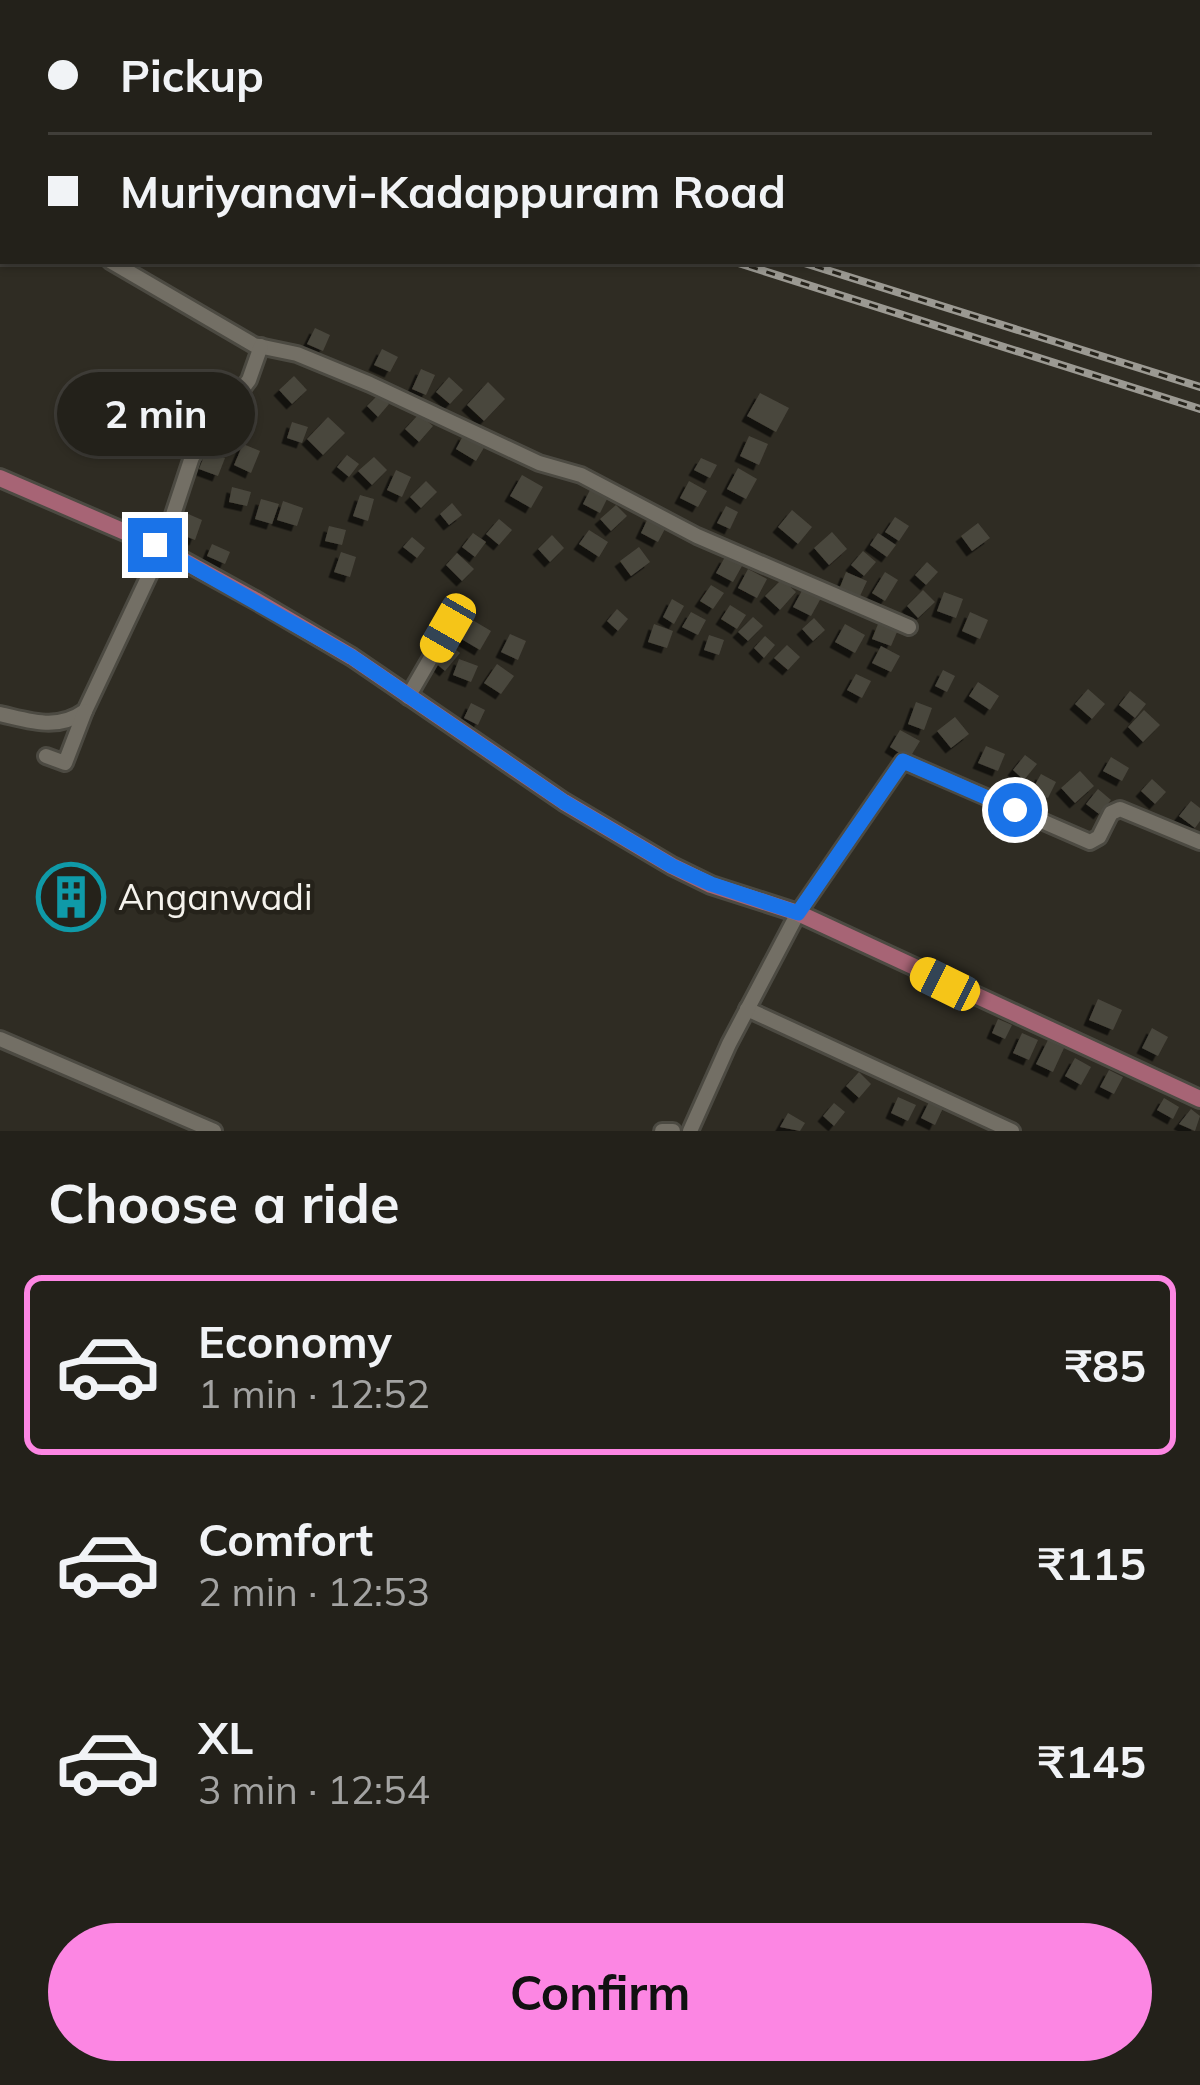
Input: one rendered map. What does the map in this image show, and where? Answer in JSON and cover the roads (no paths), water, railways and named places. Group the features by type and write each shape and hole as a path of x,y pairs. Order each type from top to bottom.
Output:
{"main road":[{"path":"0,478 162,548 352,657 564,802 672,866 798,913 1200,1099"}],"street":[{"path":"115,264 261,346 298,354 370,384 539,463 581,476 697,536 909,627"},
{"path":"46,756 65,763 162,548 192,458 249,380 261,346"},
{"path":"408,698 448,628"},
{"path":"0,714 52,725 85,711"},
{"path":"690,1131 798,913 903,761 1090,842 1099,837 1111,812 1120,808 1200,842"},
{"path":"747,1009 1012,1131"},
{"path":"0,1039 214,1131"},
{"path":"662,1131 673,1131"}],"railway":[{"path":"741,264 1200,409"},
{"path":"808,264 1200,387"}],"place":[{"name":"Anganwadi","path":"71,897"}]}
